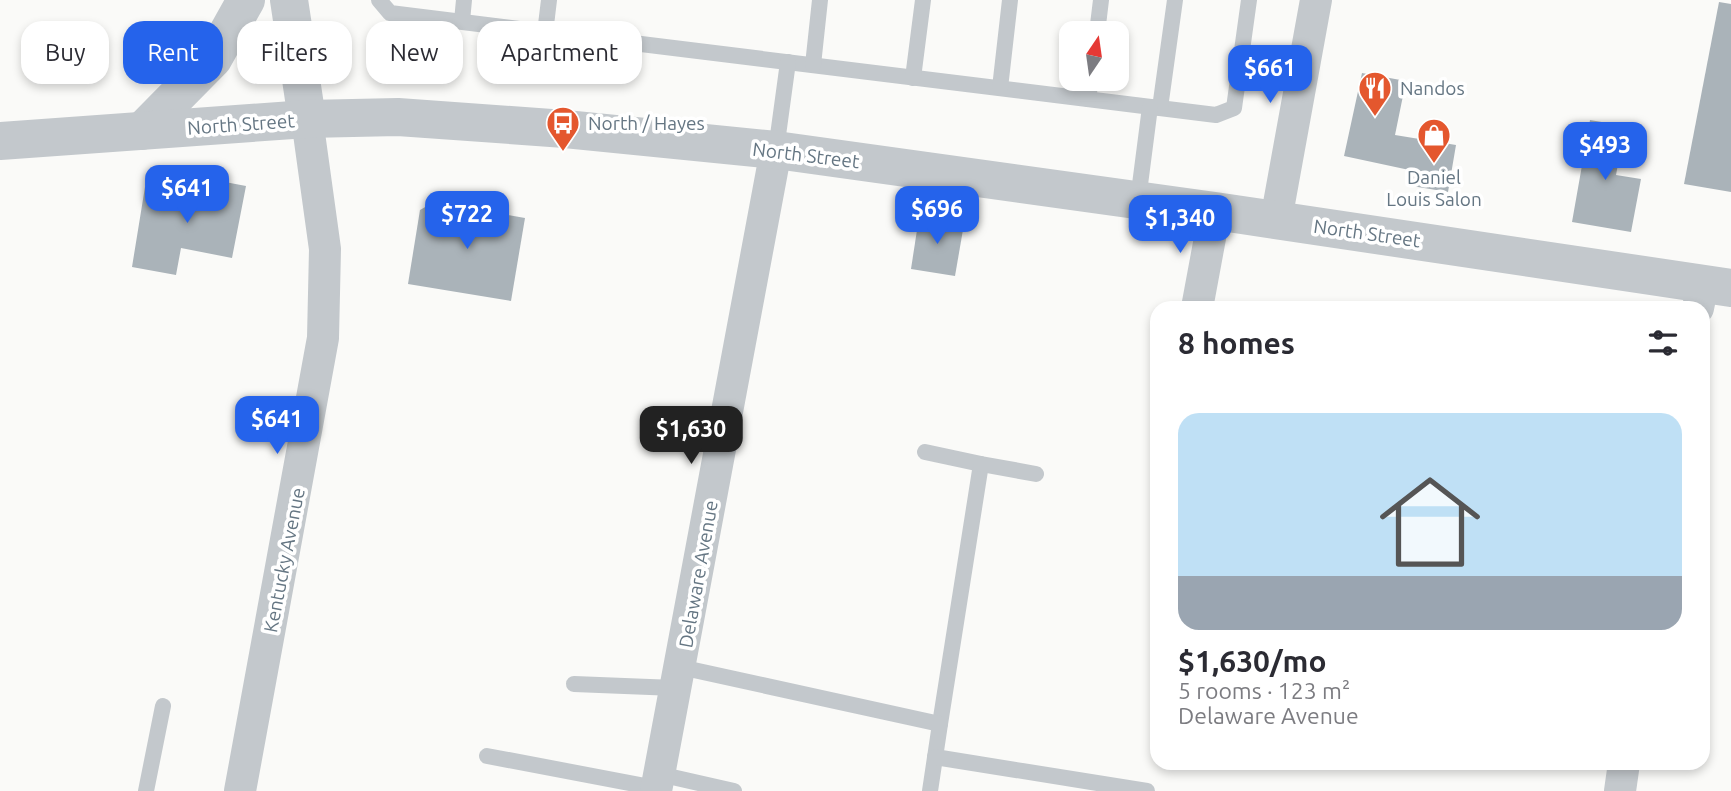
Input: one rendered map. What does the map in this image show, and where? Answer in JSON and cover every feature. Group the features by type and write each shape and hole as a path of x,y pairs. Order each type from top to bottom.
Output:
{"street":[{"path":"142,131 213,59 246,0"},
{"path":"289,0 307,119"},
{"path":"1276,220 1315,0"},
{"name":"North Street","path":"0,141 307,119 398,117 776,150 1276,220 1711,293"},
{"name":"Kentucky Avenue","path":"240,791 323,338 325,249 307,119"},
{"name":"Delaware Avenue","path":"657,785 776,150"},
{"path":"1198,301 1215,211"},
{"path":"1620,791 1623,770"}],"lane":[{"path":"379,0 390,13 454,21"},
{"path":"462,21 464,0"},
{"path":"546,21 549,0"},
{"path":"813,65 820,0"},
{"path":"913,78 923,0"},
{"path":"1000,88 1010,0"},
{"path":"1098,21 1101,0"},
{"path":"1138,200 1174,0"},
{"path":"642,45 1216,115 1234,108 1250,0"},
{"path":"776,150 788,62"},
{"path":"1088,99 1089,91"},
{"path":"925,452 1036,474"},
{"path":"930,791 981,464"},
{"path":"573,684 678,678 940,724"},
{"path":"146,791 163,706"},
{"path":"487,757 657,785 734,791"},
{"path":"935,757 1147,791"}],"building":[{"path":"1719,2 1731,4 1731,192 1684,184"},
{"path":"1362,73 1406,81 1395,135 1456,145 1448,192 1412,186 1414,171 1344,156"},
{"path":"1590,120 1625,126 1616,175 1641,179 1631,232 1572,222"},
{"path":"204,178 246,186 232,258 181,248 176,275 132,267 145,187 200,197"},
{"path":"434,202 525,218 511,301 408,284 420,210"},
{"path":"919,217 964,224 955,276 911,269"}],"place":[{"name":"Nandos","path":"1375,118"},
{"name":"North / Hayes","path":"563,153"},
{"name":"Daniel Louis Salon","path":"1434,165"}]}
